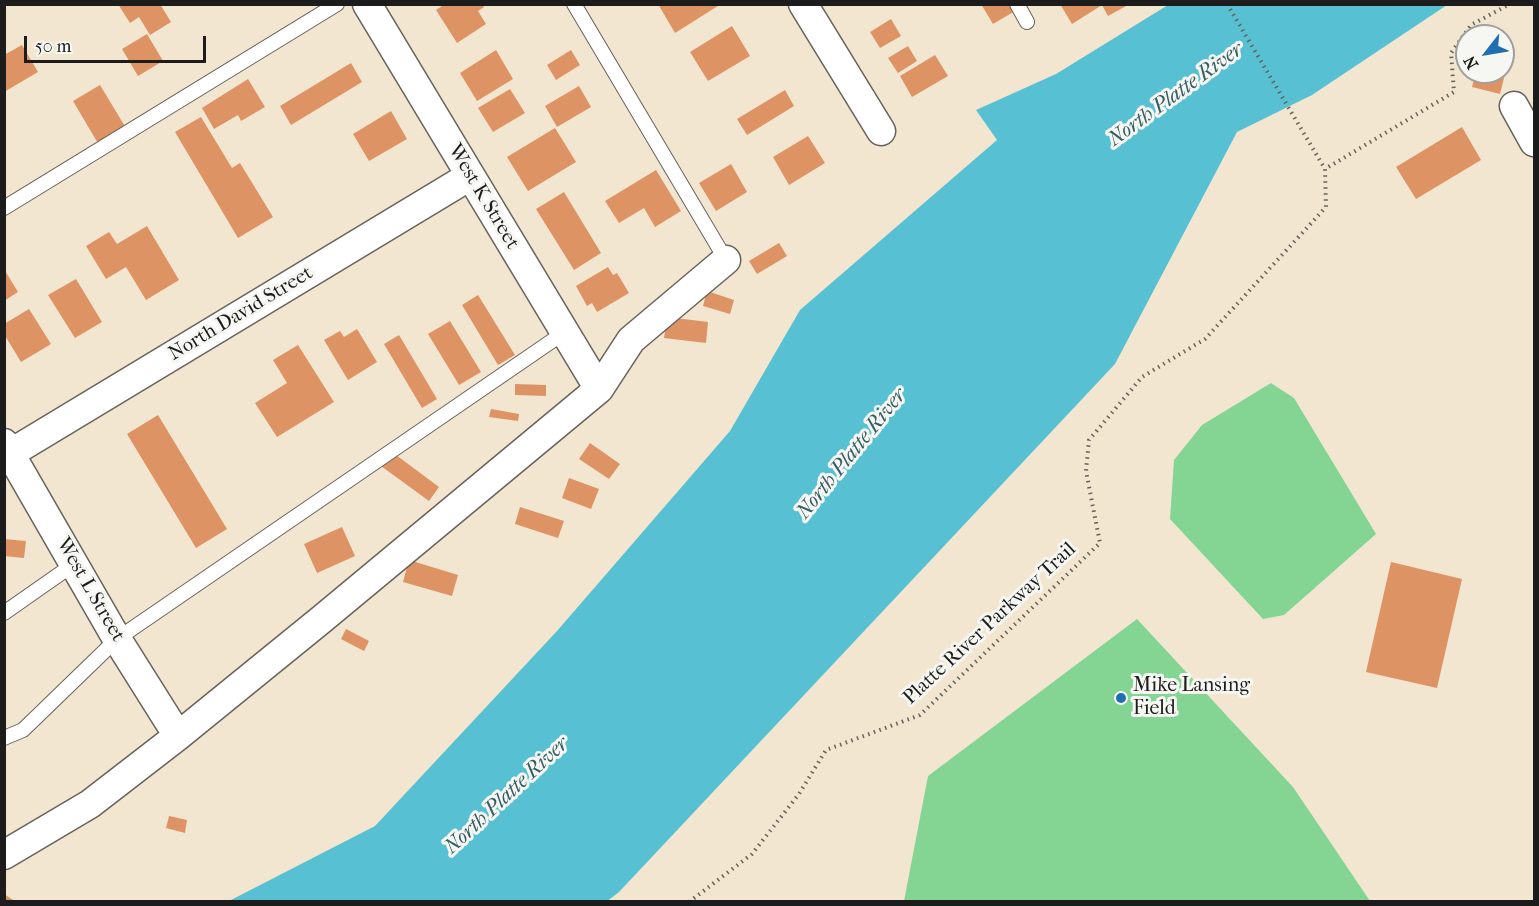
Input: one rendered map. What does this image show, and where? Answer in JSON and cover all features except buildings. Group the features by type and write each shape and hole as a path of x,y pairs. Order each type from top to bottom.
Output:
{"street":[{"name":"West K Street","path":"367,4 599,389"},
{"path":"803,4 881,131"},
{"path":"1514,106 1534,142"},
{"name":"North David Street","path":"10,459 470,176"},
{"path":"4,855 90,804 178,736 599,389 631,340 726,260"},
{"name":"West L Street","path":"10,459 117,639 178,736"}],"lane":[{"path":"4,208 337,4"},
{"path":"574,4 726,260"},
{"path":"1017,4 1027,22"},
{"path":"4,738 23,730 117,639 564,332"},
{"path":"4,613 74,564"}],"path":[{"path":"1227,4 1325,169 1454,92 1451,53 1471,25 1510,4"},
{"name":"Platte River Parkway Trail","path":"689,902 752,854 799,794 826,750 920,715 1100,543 1086,471 1089,440 1142,377 1205,339 1326,207 1325,169"}],"green space":[{"path":"1271,383 1294,398 1376,534 1284,615 1263,619 1170,519 1174,460 1202,425"},
{"name":"Mike Lansing Field","path":"1137,619 1293,787 1370,901 904,901 928,776"}],"water":[{"name":"North Platte River","path":"1168,5 1447,5 1312,95 1237,132 1115,364 619,892 606,902 229,901 375,826 557,631 730,431 800,310 997,140 976,110 1056,74"}],"place":[{"name":"Mike Lansing Field","path":"1121,698"}]}
